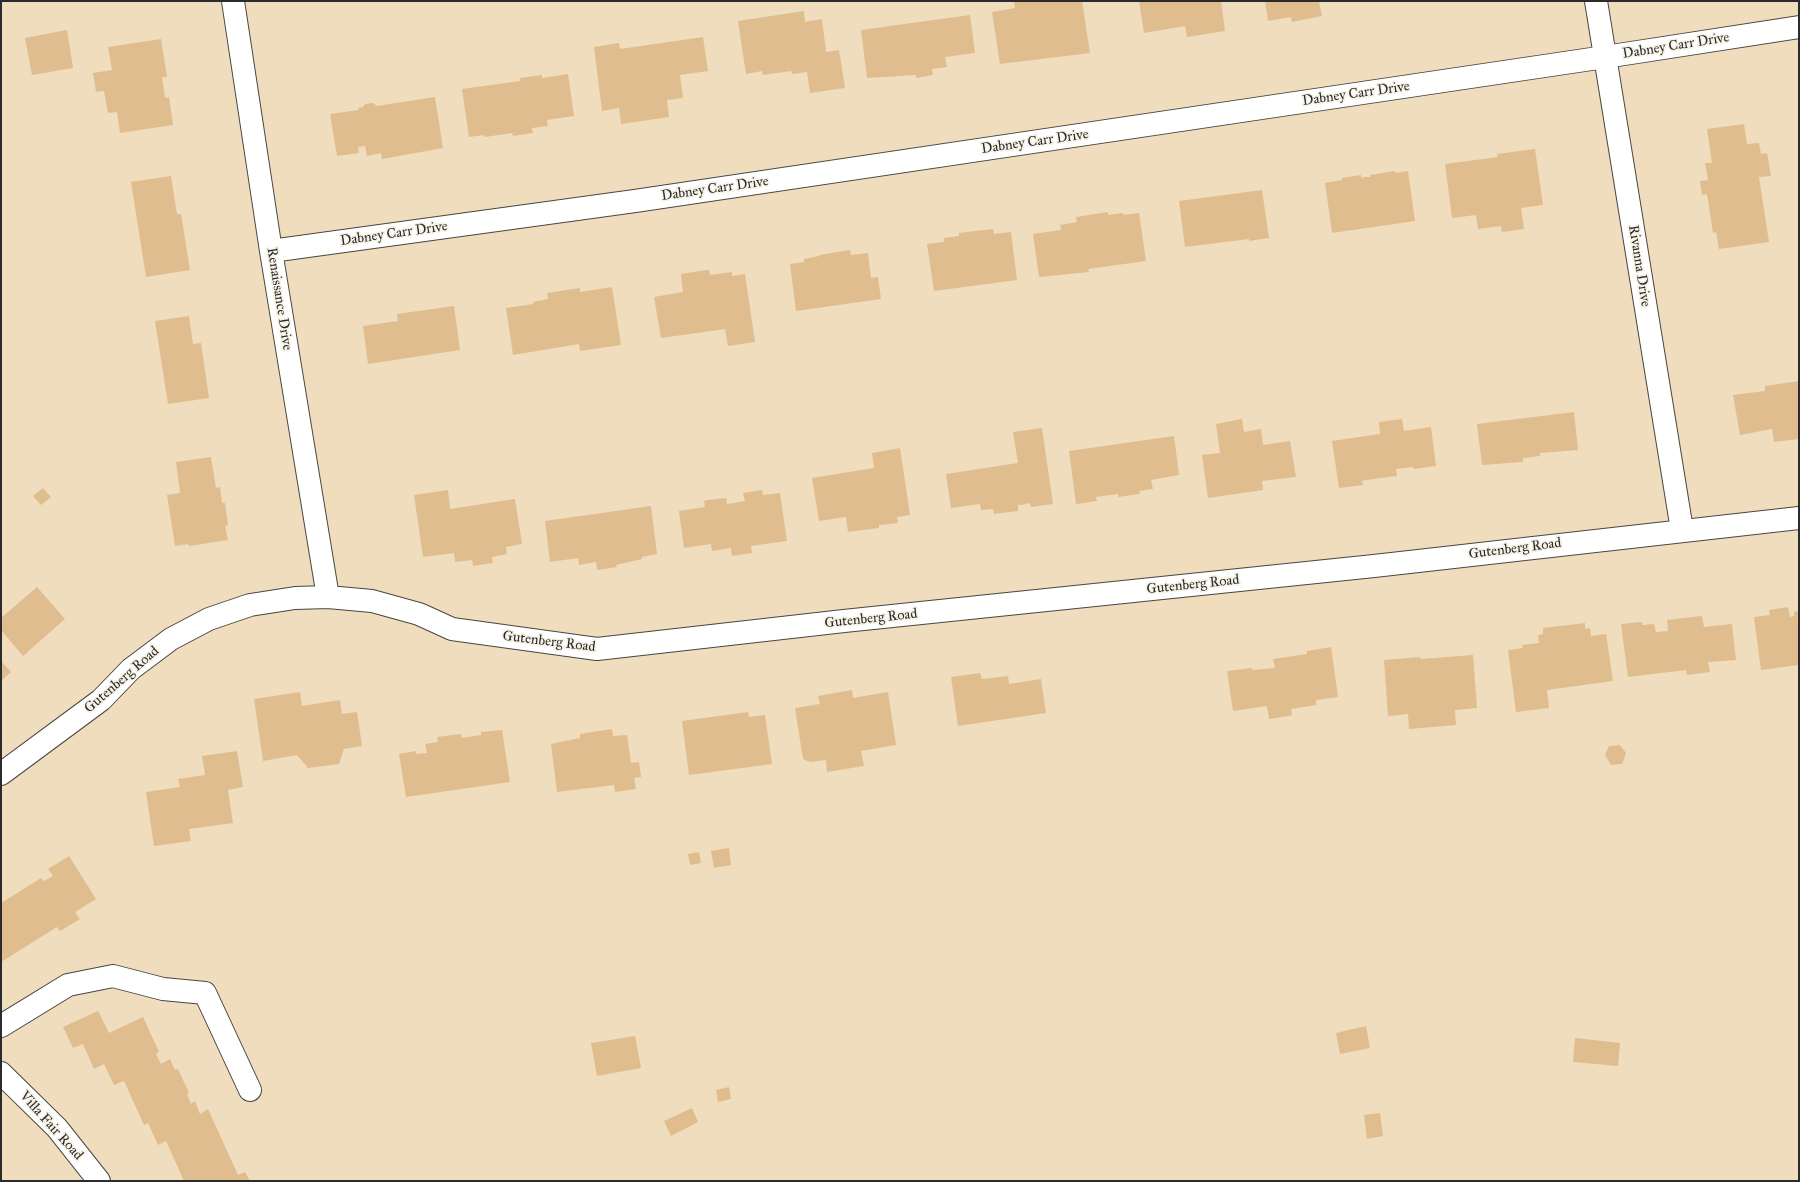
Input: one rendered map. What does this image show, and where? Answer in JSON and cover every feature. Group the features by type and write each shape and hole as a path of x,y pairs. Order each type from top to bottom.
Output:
{"street":[{"name":"Renaissance Drive","path":"233,1 271,251 328,597"},
{"name":"Rivanna Drive","path":"1596,1 1682,530"},
{"name":"Dabney Carr Drive","path":"271,251 643,200 1799,27"},
{"name":"Gutenberg Road","path":"1,774 101,700 131,669 171,639 209,619 250,606 295,598 328,597 372,601 419,614 452,629 597,650 844,621 1374,566 1682,530 1799,518"},
{"path":"1,1026 68,986 114,976 163,989 205,993 250,1090"},
{"name":"Villa Fair Road","path":"1,1073 57,1128 99,1181"}],"building":[{"path":"1014,1 1082,1 1090,53 1000,64 992,12 1015,8"},
{"path":"1139,1 1221,1 1225,31 1187,37 1185,26 1144,33"},
{"path":"1265,1 1319,1 1322,16 1292,22 1291,17 1268,21"},
{"path":"804,11 805,22 822,19 826,52 839,50 845,88 810,93 807,72 792,74 791,71 763,75 762,71 746,74 738,21"},
{"path":"970,15 975,53 945,57 947,67 932,69 933,75 916,78 916,75 867,78 861,30"},
{"path":"67,30 73,68 32,75 25,38"},
{"path":"703,37 708,71 680,75 683,98 667,100 669,117 621,124 619,108 602,111 594,47 619,43 620,49"},
{"path":"161,39 167,77 162,77 165,98 169,97 173,125 120,133 117,112 108,113 104,91 96,92 93,73 112,70 108,47"},
{"path":"568,74 574,116 547,120 548,126 532,128 533,133 513,136 512,133 485,137 484,135 469,137 462,89 520,81 520,78 542,75 542,78"},
{"path":"435,97 443,148 382,159 381,153 367,156 365,146 358,147 359,153 337,156 330,114 359,110 358,108 363,107 365,104 373,103 377,106"},
{"path":"1744,124 1747,144 1759,143 1761,154 1767,153 1771,176 1759,177 1769,242 1719,249 1716,232 1713,233 1707,194 1702,195 1700,181 1708,180 1705,163 1712,163 1707,129"},
{"path":"1535,149 1543,205 1521,208 1524,229 1502,232 1501,226 1478,229 1476,215 1452,218 1445,164 1498,157 1497,154"},
{"path":"1395,171 1395,173 1408,171 1415,221 1332,233 1325,183 1342,180 1342,178 1361,175 1361,178 1371,177 1370,175"},
{"path":"171,176 177,214 181,214 190,270 146,277 131,182"},
{"path":"1262,190 1269,238 1185,247 1179,201"},
{"path":"1108,212 1108,215 1139,213 1146,261 1088,269 1089,272 1039,277 1033,234 1061,230 1060,225 1077,222 1076,217"},
{"path":"993,229 994,234 1011,232 1017,280 934,291 927,244 944,242 944,238 959,236 959,233"},
{"path":"850,250 851,255 868,253 871,278 878,277 881,299 796,311 790,264 804,262 804,259 819,255"},
{"path":"709,270 710,275 732,272 732,276 745,274 755,342 728,346 725,329 661,338 654,297 683,292 681,274"},
{"path":"612,287 621,345 580,351 579,344 513,355 506,308 533,304 533,302 548,299 547,293 580,288 580,292"},
{"path":"454,306 460,350 368,364 363,326 398,321 397,314"},
{"path":"189,316 193,344 201,343 209,398 168,404 155,321"},
{"path":"1799,381 1799,439 1774,442 1772,429 1740,435 1733,395 1765,391 1765,386"},
{"path":"1574,412 1578,450 1540,453 1540,456 1523,458 1523,462 1482,465 1477,424"},
{"path":"1242,419 1244,432 1261,429 1263,445 1290,441 1296,477 1262,481 1263,490 1208,498 1202,455 1220,453 1216,424"},
{"path":"1402,419 1404,431 1431,427 1436,466 1414,469 1413,467 1396,469 1397,476 1366,480 1362,481 1363,485 1339,488 1332,441 1380,434 1379,422"},
{"path":"1042,428 1053,504 1031,507 1030,503 1018,505 1018,511 994,514 993,509 981,510 980,504 951,508 946,474 1018,463 1013,432"},
{"path":"1174,436 1179,475 1151,480 1153,489 1139,491 1140,494 1118,497 1118,494 1096,497 1097,501 1076,504 1069,451"},
{"path":"900,448 910,515 897,517 898,523 879,525 879,528 848,532 846,517 819,521 812,478 874,468 872,453"},
{"path":"211,457 216,488 220,487 222,503 225,503 228,525 225,526 228,540 189,546 188,544 175,546 167,495 180,493 176,462"},
{"path":"43,488 51,497 41,505 33,496"},
{"path":"448,490 450,509 515,499 522,544 506,547 507,554 492,557 493,563 473,566 472,560 455,562 454,553 423,557 414,495"},
{"path":"762,490 763,495 780,493 787,541 751,546 752,553 732,556 731,548 712,551 711,544 684,548 679,511 705,507 704,501 708,500 726,498 727,504 745,501 743,493"},
{"path":"651,506 657,554 616,565 617,567 597,570 596,562 579,565 578,558 550,562 545,521"},
{"path":"37,587 65,619 23,656 1,630 1,618"},
{"path":"1788,607 1790,617 1794,616 1794,612 1799,611 1799,665 1761,670 1754,617 1770,615 1769,610"},
{"path":"1702,616 1704,627 1732,624 1736,660 1708,662 1710,672 1687,675 1686,670 1628,677 1621,624 1642,622 1642,625 1654,624 1656,632 1668,631 1667,620"},
{"path":"1585,623 1585,629 1590,628 1591,636 1606,634 1613,681 1547,690 1549,708 1516,712 1508,650 1523,648 1522,645 1539,643 1538,635 1543,634 1543,628"},
{"path":"1331,647 1338,697 1316,700 1316,705 1291,709 1292,715 1269,719 1267,706 1233,711 1227,671 1252,668 1252,670 1275,668 1273,659 1307,654 1307,651"},
{"path":"1473,655 1477,708 1455,710 1456,725 1409,729 1408,714 1388,716 1384,660"},
{"path":"1,661 11,672 1,681"},
{"path":"980,673 982,679 1008,676 1009,684 1041,679 1046,713 958,726 951,677"},
{"path":"852,690 853,698 888,692 896,745 861,751 864,766 827,772 826,760 810,762 803,759 795,708 820,704 818,696"},
{"path":"300,692 302,706 340,700 342,714 357,712 362,746 344,749 339,764 308,768 297,755 263,761 254,699"},
{"path":"748,712 749,717 765,715 772,764 689,775 682,721"},
{"path":"612,729 613,736 627,735 631,763 639,762 641,777 634,778 636,789 615,792 614,785 557,792 551,744 580,738 580,734"},
{"path":"502,730 510,782 406,797 399,754 416,751 416,754 427,753 425,744 438,742 437,737 461,734 462,738 481,735 481,732"},
{"path":"1620,745 1626,753 1622,764 1611,765 1605,755 1609,746"},
{"path":"237,751 243,787 228,790 233,823 189,829 191,841 154,846 146,792 180,787 178,779 205,775 202,756"},
{"path":"729,848 731,865 714,868 711,851"},
{"path":"699,852 701,863 690,865 688,854"},
{"path":"69,856 96,899 75,912 80,919 77,921 60,931 57,927 1,962 1,903 41,878 44,881 53,876 48,869"},
{"path":"98,1011 109,1033 143,1017 159,1052 156,1054 161,1064 170,1059 175,1070 178,1069 189,1093 187,1094 191,1104 195,1101 200,1114 208,1109 238,1175 245,1172 250,1181 184,1181 166,1141 158,1145 148,1123 144,1125 124,1081 114,1085 104,1064 94,1069 83,1044 73,1048 63,1027"},
{"path":"1366,1026 1370,1048 1340,1054 1336,1033"},
{"path":"635,1036 641,1068 597,1076 591,1043"},
{"path":"1575,1038 1620,1043 1618,1066 1573,1062"},
{"path":"729,1087 731,1099 718,1102 716,1090"},
{"path":"692,1108 698,1122 671,1136 664,1121"},
{"path":"1380,1113 1383,1136 1367,1139 1364,1115"}]}
